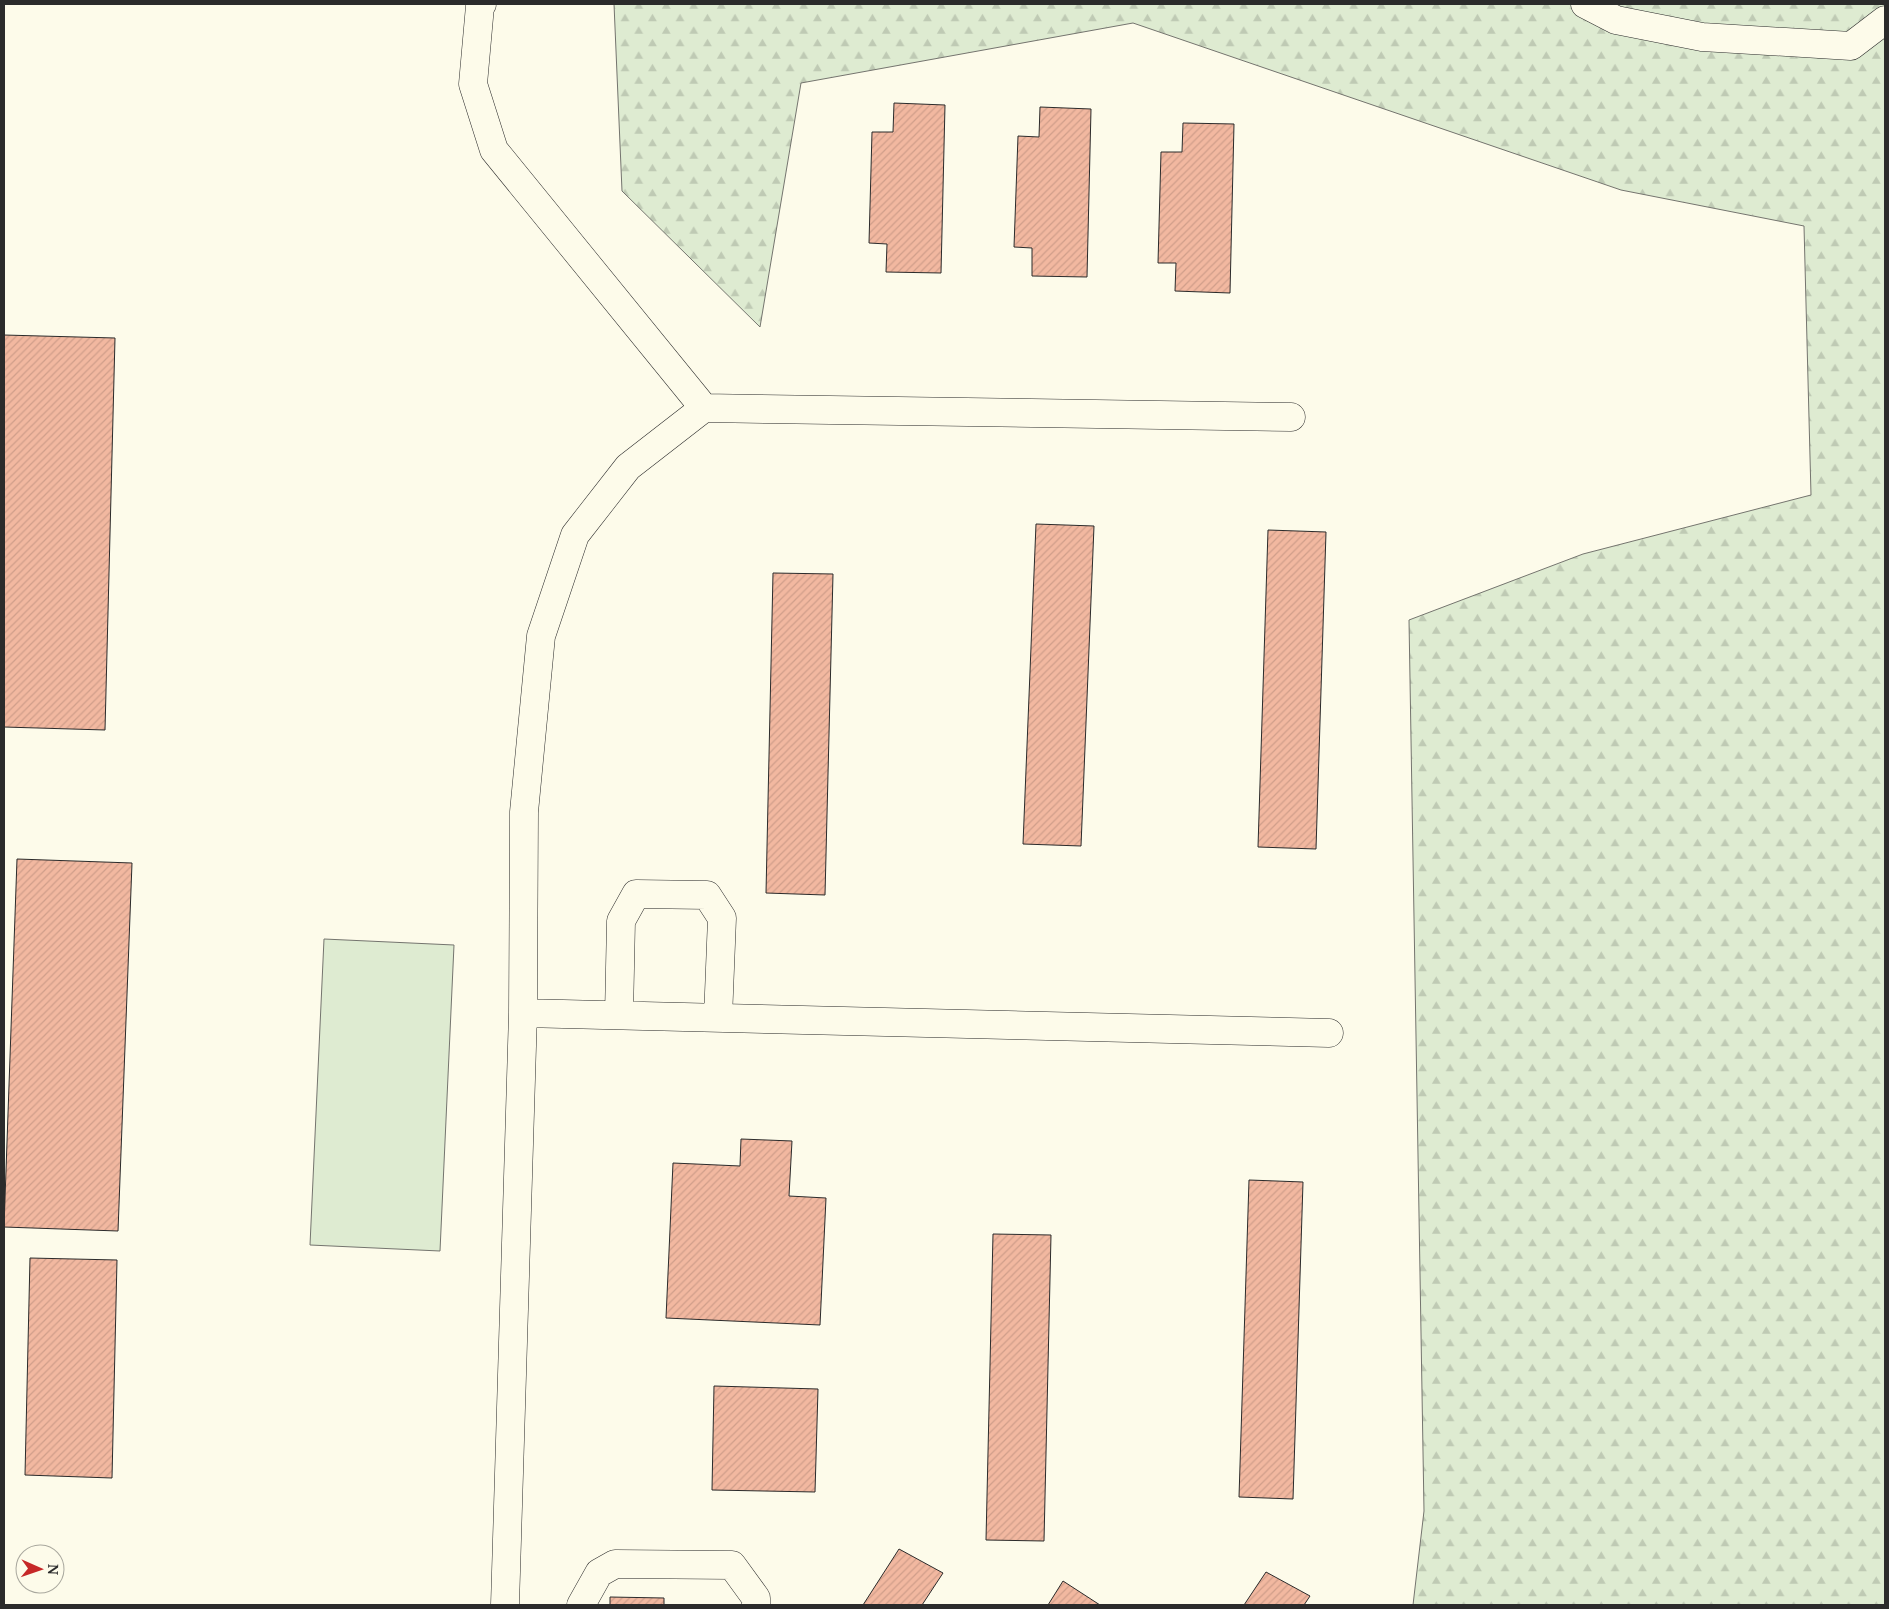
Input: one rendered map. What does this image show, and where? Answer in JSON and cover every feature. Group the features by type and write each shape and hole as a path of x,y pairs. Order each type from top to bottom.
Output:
{"lane":[{"path":"481,4 473,84 494,150 704,408"},
{"path":"1584,4 1616,20 1702,37 1851,46 1885,20"},
{"path":"505,1605 523,1013 524,812 540,636 575,534 628,467 704,408 1291,416"},
{"path":"619,1015 621,921 636,894 707,895 722,918 718,1018"},
{"path":"523,1013 1329,1033"},
{"path":"581,1605 599,1573 615,1564 732,1565 756,1598 756,1605"}],"green space":[{"path":"614,4 1885,4 1885,1605 1413,1605 1424,1511 1409,620 1583,554 1811,495 1804,226 1621,190 1133,23 801,83 760,327 622,191"},
{"path":"324,939 454,945 440,1251 310,1245"}],"building":[{"path":"894,103 945,105 941,273 886,272 887,244 869,243 872,132 893,132"},
{"path":"1040,107 1091,109 1087,277 1032,276 1032,248 1014,247 1018,136 1039,137"},
{"path":"1183,123 1234,124 1230,293 1175,291 1176,263 1158,263 1161,152 1182,152"},
{"path":"4,335 115,338 105,730 4,727"},
{"path":"1036,524 1094,526 1081,846 1023,844"},
{"path":"1268,530 1326,532 1316,849 1258,847"},
{"path":"773,573 833,574 825,895 766,893"},
{"path":"17,859 132,863 118,1231 4,1227"},
{"path":"741,1139 792,1141 789,1196 826,1198 820,1325 666,1318 673,1163 740,1166"},
{"path":"1249,1180 1303,1182 1293,1499 1239,1497"},
{"path":"993,1234 1051,1235 1044,1541 986,1540"},
{"path":"30,1258 117,1260 112,1478 25,1475"},
{"path":"714,1386 818,1389 815,1492 712,1490"},
{"path":"899,1549 943,1573 922,1605 863,1605"},
{"path":"1266,1572 1310,1596 1304,1605 1244,1605"},
{"path":"1063,1581 1100,1605 1048,1605"},
{"path":"610,1597 664,1598 664,1605 610,1605"}]}
